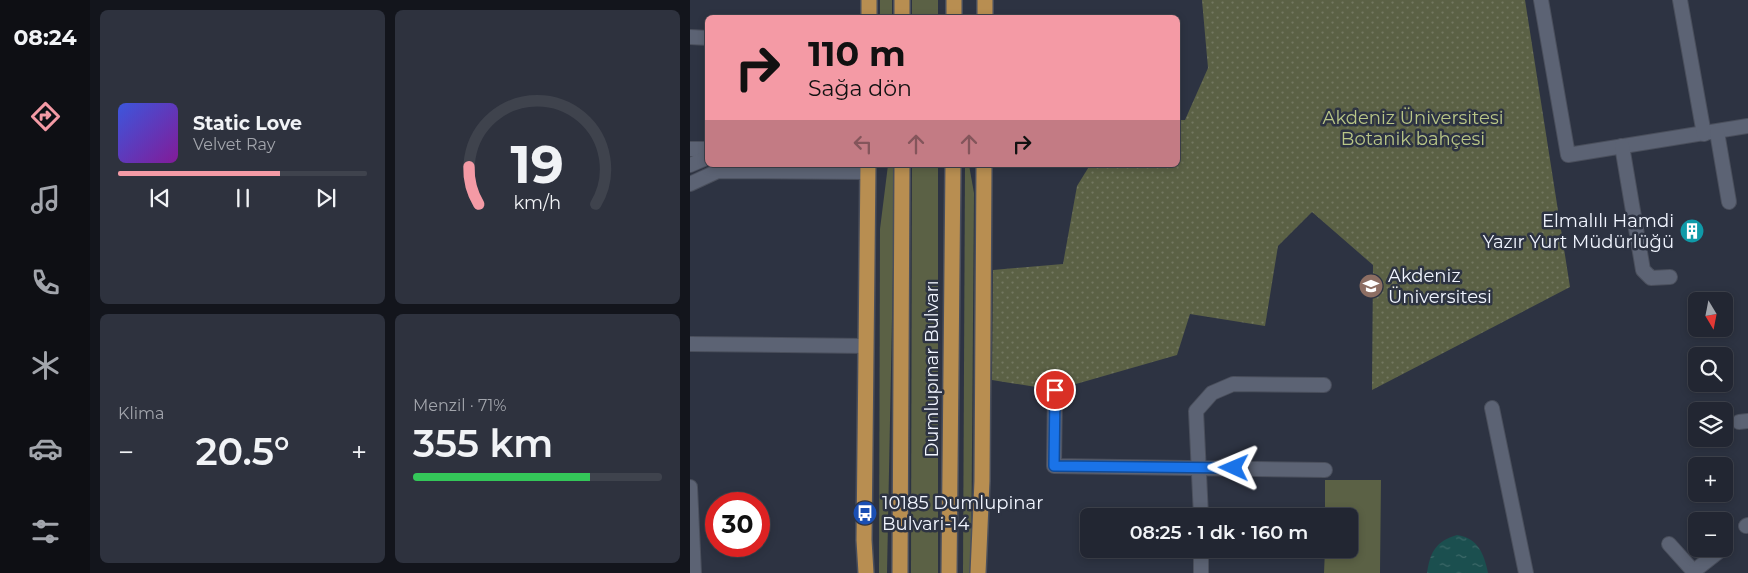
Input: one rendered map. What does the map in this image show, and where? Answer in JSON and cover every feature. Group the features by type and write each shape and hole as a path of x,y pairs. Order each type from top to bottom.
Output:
{"main road":[{"path":"869,15 870,0"},
{"path":"902,0 902,15"},
{"path":"954,0 954,15"},
{"path":"985,0 985,15"},
{"path":"866,573 864,540 867,212 870,167"},
{"name":"Dumlupınar Bulvarı","path":"950,573 953,167"},
{"path":"979,167 984,188"},
{"path":"978,573 982,481 984,167"},
{"name":"Dumlupınar Bulvarı","path":"900,573 902,171"}],"street":[{"path":"1541,0 1568,155 1748,126"},
{"path":"1680,0 1710,133 1730,202"},
{"path":"690,37 705,38"},
{"path":"1622,146 1643,270 1651,278 1670,277"},
{"path":"690,149 705,150"},
{"path":"690,165 705,158"},
{"path":"690,184 718,171 870,167"},
{"path":"690,344 866,346"},
{"path":"1200,508 1196,411 1212,392 1233,384 1324,385"},
{"path":"1055,390 1054,466 1325,470"},
{"path":"1492,408 1526,573"},
{"path":"690,487 694,573"},
{"path":"1669,544 1695,572 1712,557"},
{"path":"1201,558 1201,573"}],"green space":[{"path":"880,0 892,0 892,15 880,15"},
{"path":"912,0 938,0 938,15 912,15"},
{"name":"Akdeniz Üniversitesi Botanik bahçesi","path":"1202,0 1525,0 1570,287 1372,390 1373,265 1312,212 1278,246 1265,326 1190,314 1177,355 1055,390 992,380 993,270 1063,264 1077,186 1089,167 1180,167 1180,120 1185,120 1208,68"},
{"path":"888,167 895,167 887,573 879,573 880,229"},
{"path":"912,167 938,167 938,573 911,573"},
{"path":"965,167 969,167 974,193 971,573 963,573"},
{"path":"1325,480 1381,480 1380,573 1324,573 1325,558 1358,558 1358,508 1325,508"}],"water":[{"path":"1457,535 1475,543 1482,553 1488,573 1427,573 1435,548 1450,537"}],"place":[{"name":"Elmalılı Hamdi Yazır Yurt Müdürlüğü","path":"1692,231"},
{"name":"Akdeniz Üniversitesi","path":"1371,286"},
{"name":"10185 Dumlupinar Bulvari-14","path":"865,513"}],"route":[{"path":"1055,390 1054,466 1234,468"}]}
